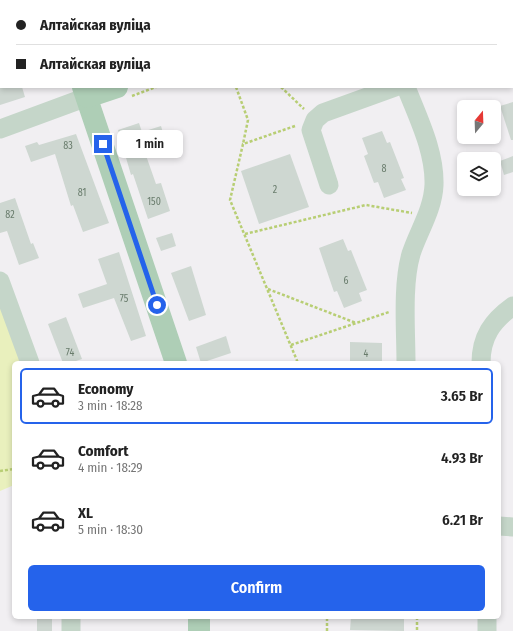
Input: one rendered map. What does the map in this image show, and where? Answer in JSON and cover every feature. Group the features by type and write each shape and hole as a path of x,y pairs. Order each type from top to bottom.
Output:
{"main road":[{"path":"111,88 85,92 175,361"},
{"path":"199,619 199,631"}],"street":[{"path":"328,185 311,130 314,120 323,113 392,88"},
{"path":"406,88 426,139 433,164 434,187 427,215 411,255 406,281 406,361"},
{"path":"0,129 85,92"},
{"path":"0,281 29,361"},
{"path":"481,361 481,351 486,333 498,316 513,306"},
{"path":"501,526 513,527"},
{"path":"71,619 71,631"},
{"path":"487,619 487,631"}],"path":[{"path":"236,88 248,120 230,200 297,361"},
{"path":"243,144 314,120 282,88"},
{"path":"245,234 366,205 427,215"},
{"path":"267,289 357,323"},
{"path":"291,345 406,305"},
{"path":"0,471 12,469"},
{"path":"327,619 327,631"},
{"path":"416,630 417,619"}],"green space":[{"path":"0,277 30,361 12,361 12,486 0,491"}],"building":[{"path":"0,88 22,88 25,97 0,105"},
{"path":"513,102 513,140 511,140 501,106"},
{"path":"139,123 142,132 161,126 164,136 142,144 156,184 161,183 170,211 148,219 133,174 131,175 118,130"},
{"path":"382,131 387,143 390,142 404,178 401,179 406,190 384,198 378,182 374,183 364,156 368,154 362,138"},
{"path":"76,134 109,223 83,232 73,205 71,206 55,154 31,162 25,146 37,142 39,145"},
{"path":"290,154 309,207 259,224 241,171"},
{"path":"513,156 513,172 504,175 501,161"},
{"path":"15,198 31,244 33,243 39,258 19,265 7,231 0,233 0,203"},
{"path":"172,233 176,246 161,251 156,238"},
{"path":"343,239 348,251 351,250 367,290 359,293 362,301 344,308 337,291 334,292 319,248"},
{"path":"119,252 146,336 131,341 114,298 83,308 78,294 107,284 98,259"},
{"path":"191,266 206,315 189,321 171,273"},
{"path":"66,317 82,359 76,361 62,361 48,324"},
{"path":"226,336 231,353 207,361 200,361 196,347"},
{"path":"350,342 382,343 382,361 350,361"},
{"path":"37,619 52,619 52,631 37,631"},
{"path":"351,619 404,619 404,631 350,630"}],"route":[{"path":"103,144 157,305"}]}
